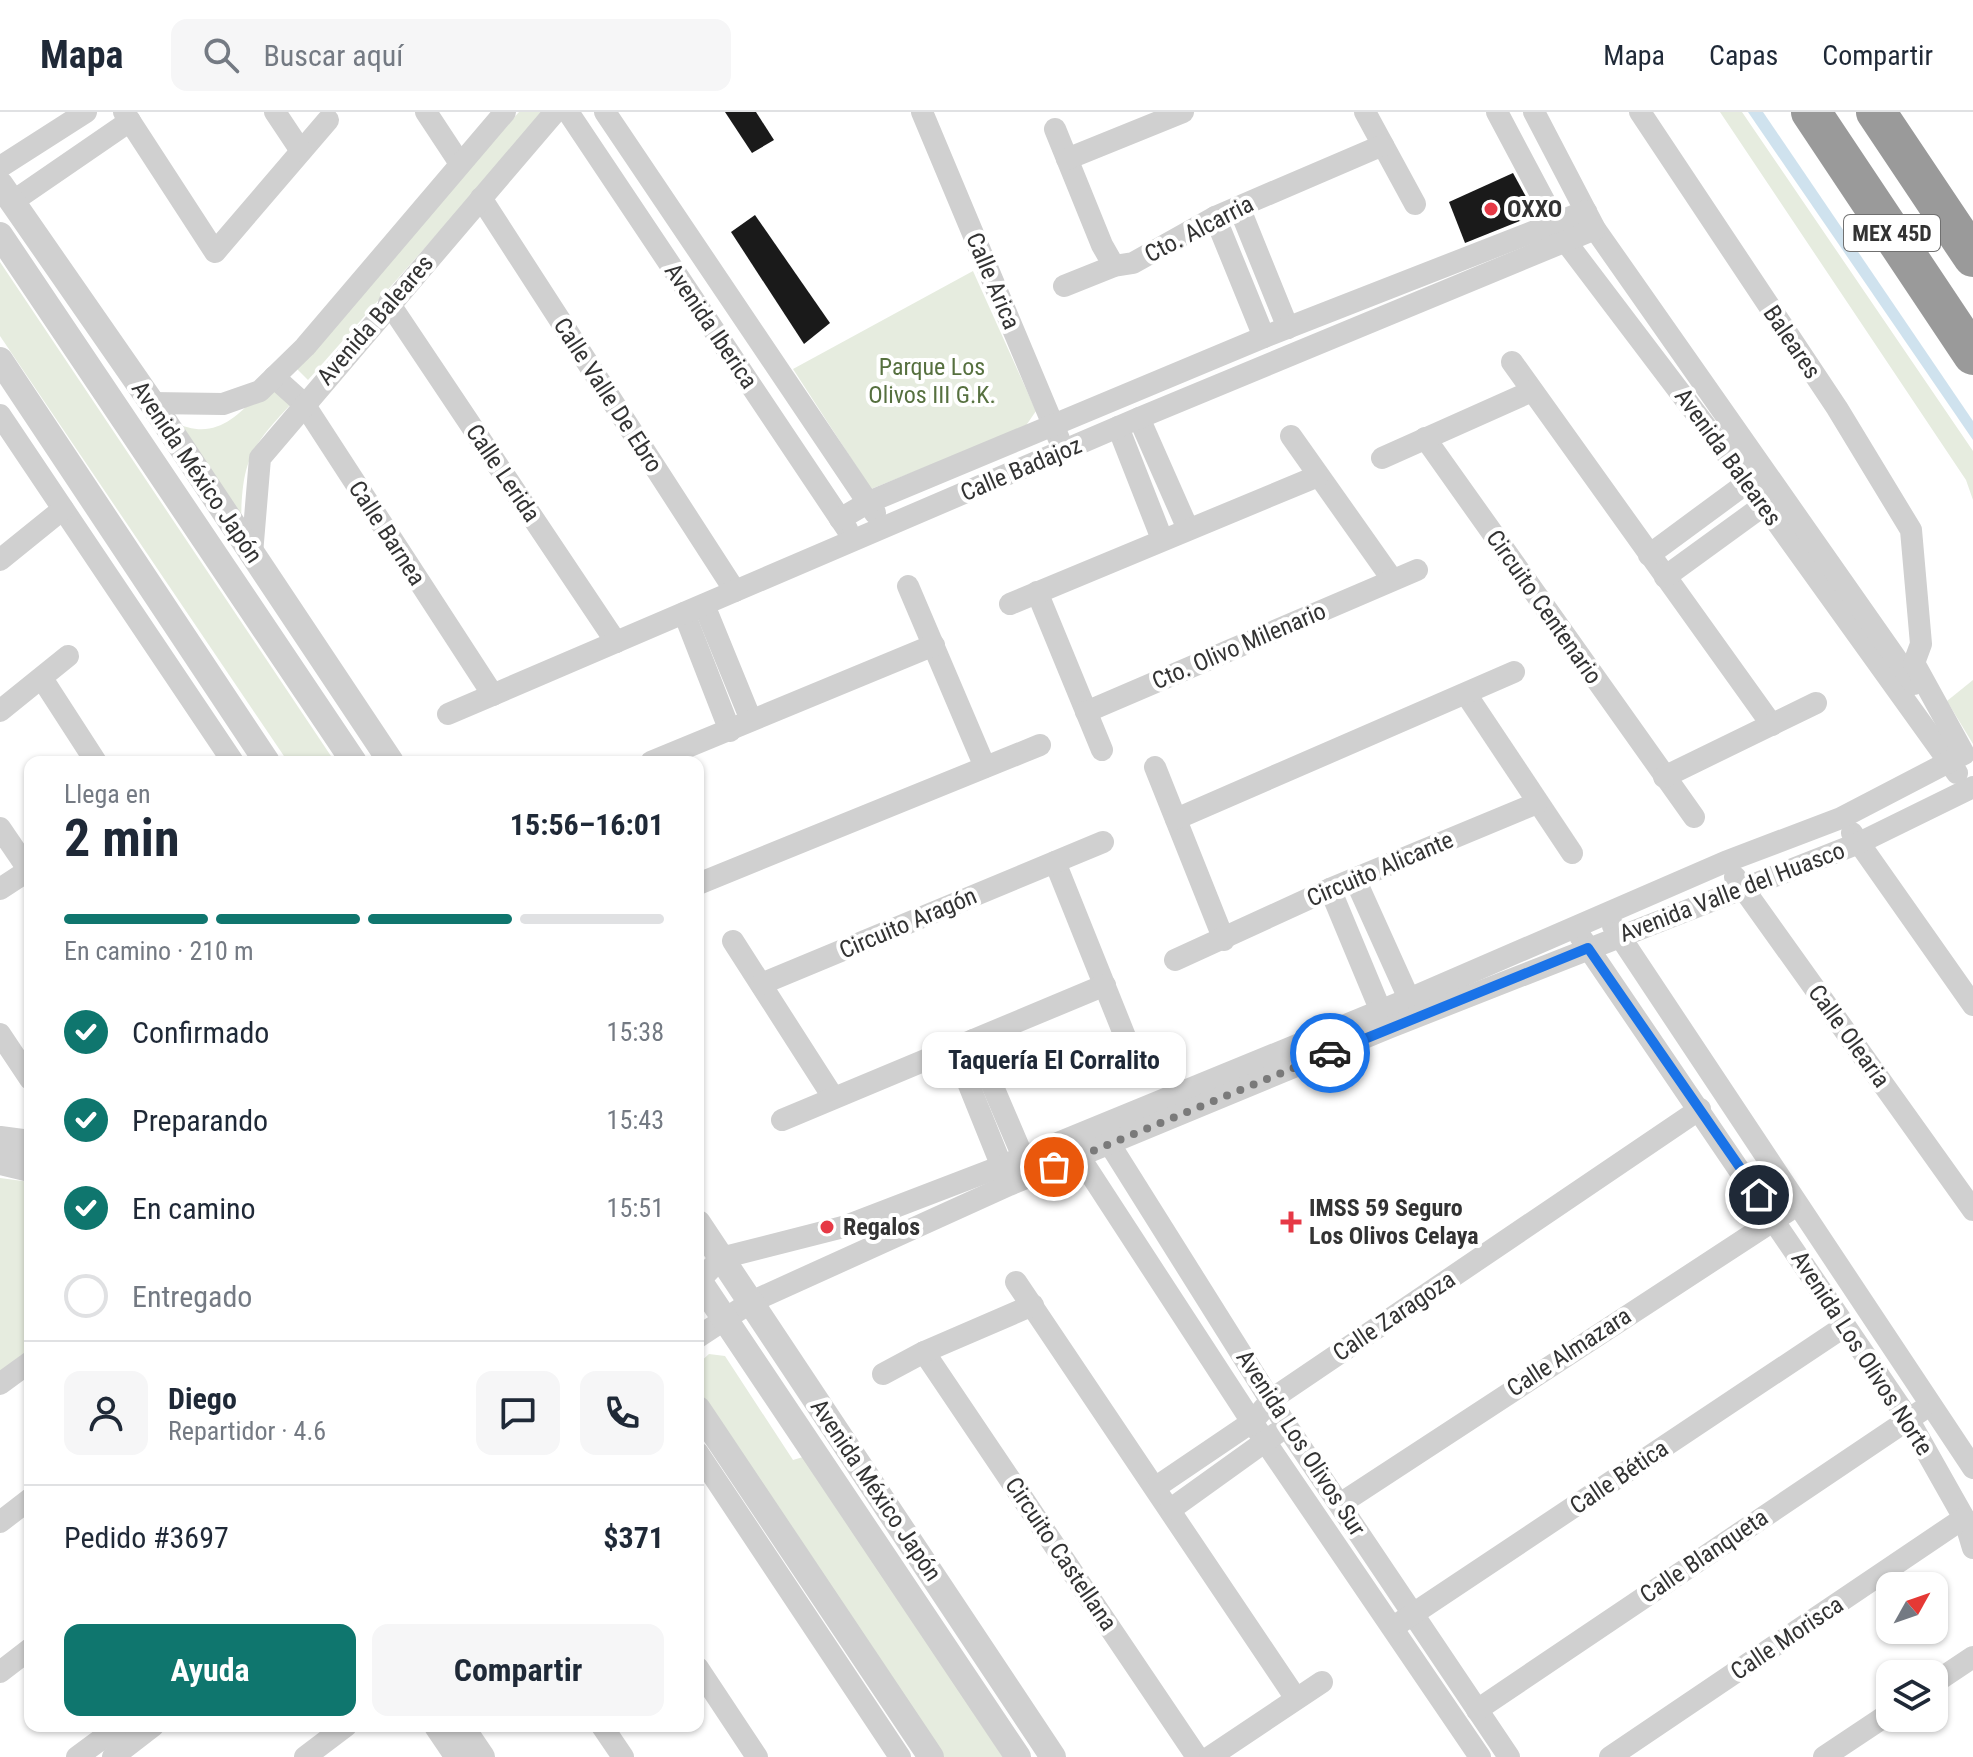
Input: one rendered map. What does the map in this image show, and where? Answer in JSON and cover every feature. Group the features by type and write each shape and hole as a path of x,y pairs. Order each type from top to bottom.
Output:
{"highway":[{"name":"MEX 45D","path":"1811,112 1973,355"},
{"name":"MEX 45D","path":"1876,112 1973,257"}],"street":[{"path":"0,167 86,112"},
{"path":"275,112 301,151"},
{"path":"426,112 459,162"},
{"name":"Avenida Baleares","path":"152,403 223,404 260,391 305,347 459,162 505,112"},
{"name":"Avenida Baleares","path":"252,554 260,458 555,112"},
{"name":"Avenida Iberica","path":"568,112 854,540"},
{"name":"Avenida Iberica","path":"605,112 869,502 883,528"},
{"name":"Calle Arica","path":"922,112 1063,451"},
{"path":"1067,159 1183,112"},
{"path":"1365,112 1415,204"},
{"name":"Avenida Baleares","path":"1497,112 1561,232 1764,505 1962,761"},
{"name":"Avenida Baleares","path":"1534,112 1590,220 1962,761 1972,790"},
{"name":"Baleares","path":"1640,112 1828,395 1911,530 1921,644 1914,663 1962,761"},
{"path":"6,193 127,116 215,252 328,120"},
{"name":"Cto. Alcarria","path":"1055,129 1102,245 1114,266 1133,263 1215,217 1383,145"},
{"name":"Avenida México Japón","path":"6,193 152,403 387,756"},
{"name":"Calle Valle De Ebro","path":"481,198 735,591"},
{"path":"1239,207 1288,328"},
{"path":"1215,217 1264,337"},
{"name":"Calle Badajoz","path":"448,714 1139,418 1445,292 1590,220"},
{"name":"Calle Badajoz","path":"840,519 869,502 1264,337 1436,270 1561,232"},
{"name":"Avenida México Japón","path":"0,235 350,756"},
{"path":"1064,286 1114,266"},
{"path":"1436,270 1445,292"},
{"name":"Calle Lerida","path":"389,303 616,642"},
{"path":"709,323 736,306"},
{"path":"0,360 263,756"},
{"path":"1512,362 1772,725"},
{"name":"Calle Barnea","path":"274,377 304,404 493,695"},
{"path":"1382,458 1532,391"},
{"path":"0,415 229,756"},
{"path":"1139,418 1188,529"},
{"path":"1118,427 1162,539"},
{"path":"1291,436 1392,579"},
{"name":"Circuito Centenario","path":"1425,438 1694,817"},
{"path":"1010,604 1318,476"},
{"path":"1649,555 1748,482"},
{"path":"1665,577 1764,505"},
{"path":"0,560 63,509"},
{"name":"Cto. Olivo Milenario","path":"1086,712 1417,570"},
{"path":"908,586 985,767"},
{"path":"1037,592 1102,750"},
{"path":"694,609 751,720"},
{"path":"694,609 730,731"},
{"path":"666,756 934,645"},
{"path":"0,711 43,680 68,656"},
{"path":"1176,819 1514,672"},
{"path":"43,680 92,756"},
{"path":"1466,694 1572,853"},
{"path":"1664,777 1816,703"},
{"path":"704,882 1040,745"},
{"name":"Avenida Valle del Huasco","path":"1413,1008 1575,928 1725,862 1841,818 1962,761"},
{"path":"1155,767 1224,940"},
{"name":"Avenida Valle del Huasco","path":"721,1258 843,1227 1006,1175 1384,1018 1588,948 1859,843 1972,790"},
{"name":"Circuito Alicante","path":"1175,960 1330,889 1537,803"},
{"path":"1841,818 1973,1005"},
{"path":"0,828 6,852 24,867"},
{"name":"Circuito Aragón","path":"761,984 1103,842"},
{"path":"1055,862 1126,1039"},
{"name":"Calle Olearia","path":"1725,862 1973,1210"},
{"path":"0,889 24,874"},
{"path":"1355,879 1413,1008"},
{"path":"1330,889 1384,1018"},
{"name":"Avenida Los Olivos Norte","path":"1606,915 1973,1468"},
{"name":"Avenida Los Olivos Norte","path":"1575,928 1907,1417 1964,1518 1973,1548"},
{"path":"733,941 833,1097"},
{"path":"782,1120 1105,985"},
{"path":"0,1034 24,1070"},
{"path":"963,1044 1027,1167"},
{"path":"963,1044 1006,1175"},
{"name":"Calle Zaragoza","path":"1252,1422 1272,1399 1700,1109"},
{"name":"Avenida Los Olivos Sur","path":"1104,1136 1286,1425 1509,1757"},
{"path":"0,1139 24,1142"},
{"name":"Avenida Los Olivos Sur","path":"1073,1148 1252,1422 1480,1757"},
{"path":"0,1162 24,1168"},
{"name":"Avenida Valle del Huasco","path":"704,1333 751,1302 1006,1175"},
{"name":"Calle Almazara","path":"1340,1504 1774,1217 1800,1206"},
{"name":"Avenida México Japón","path":"704,1232 1053,1757"},
{"path":"704,1274 721,1258"},
{"path":"1016,1282 1295,1697"},
{"name":"Avenida México Japón","path":"704,1289 1018,1757"},
{"path":"883,1374 924,1352 1033,1305"},
{"name":"Calle Bética","path":"1393,1627 1845,1326"},
{"name":"Circuito Castellana","path":"924,1352 1197,1757"},
{"path":"0,1384 24,1366"},
{"name":"Calle Blanqueta","path":"1477,1710 1907,1417 1932,1405"},
{"path":"704,1418 931,1757"},
{"path":"1156,1487 1252,1422"},
{"path":"1171,1509 1286,1425"},
{"path":"704,1462 900,1757"},
{"path":"0,1522 24,1504"},
{"name":"Calle Morisca","path":"1610,1757 1964,1518"},
{"path":"0,1672 24,1654"},
{"path":"1948,1674 1973,1657"},
{"path":"704,1677 757,1757"},
{"path":"1210,1757 1295,1697 1322,1682"},
{"path":"1824,1757 1876,1722"},
{"path":"77,1757 111,1732"},
{"path":"113,1757 145,1732"},
{"path":"305,1757 338,1732"},
{"path":"441,1732 458,1757"},
{"path":"465,1732 482,1757"},
{"path":"606,1732 623,1757"}],"green space":[{"path":"519,112 545,112 308,380 295,367"},
{"path":"1720,112 1742,112 1973,451 1973,500 1966,480"},
{"path":"0,262 331,756 284,756 0,336"},
{"name":"Parque Los Olivos III G.K.","path":"973,271 1036,411 1025,427 871,489 793,369"},
{"path":"270,383 292,403 266,432 251,457 243,485 241,524 172,421 202,429 215,427 238,414"},
{"path":"1973,680 1973,744 1947,701"},
{"path":"0,1178 24,1181 24,1360 0,1378"},
{"path":"709,1354 725,1356 793,1460 803,1457 1003,1757 944,1757 704,1401 704,1359"}],"water":[{"path":"1748,112 1763,112 1973,421 1973,440"}],"building":[{"path":"725,112 756,112 774,140 752,153"},
{"name":"OXXO","path":"1513,173 1530,204 1532,216 1465,243 1449,202"},
{"path":"755,215 830,323 804,344 731,232"}],"way so far":[{"path":"1054,1167 1330,1053"}],"place":[{"name":"OXXO","path":"1491,209"},
{"name":"Taquería El Corralito","path":"1054,1167"},
{"name":"IMSS 59 Seguro Los Olivos Celaya","path":"1291,1222"},
{"name":"Regalos","path":"827,1227"}],"route":[{"path":"1330,1053 1588,948 1759,1195"}]}
